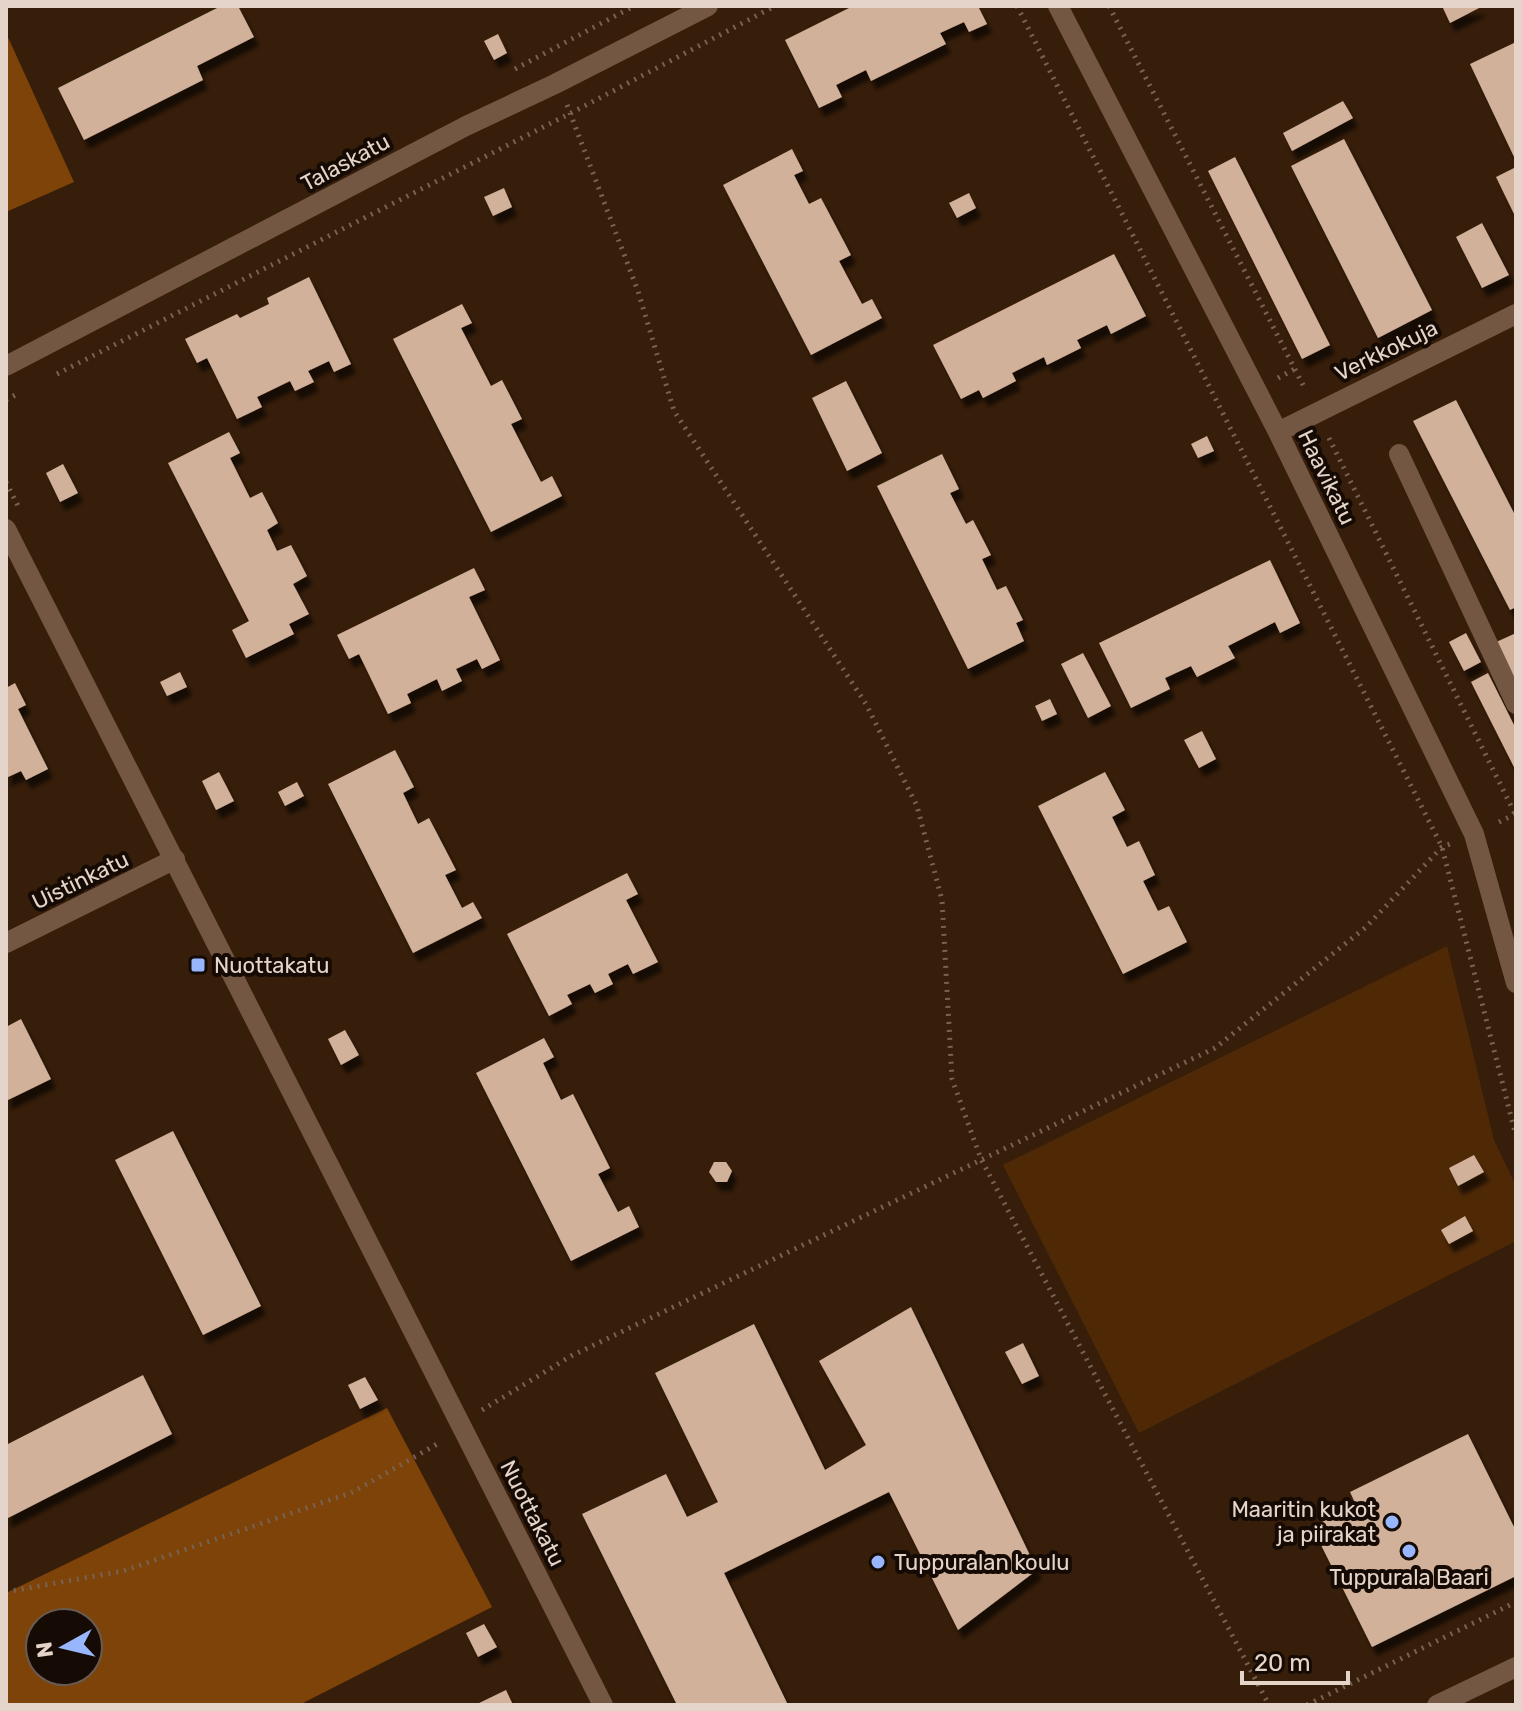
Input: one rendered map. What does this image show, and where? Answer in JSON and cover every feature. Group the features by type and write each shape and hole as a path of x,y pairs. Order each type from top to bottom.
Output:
{"street":[{"name":"Talaskatu","path":"6,366 466,126 708,6"},
{"name":"Haavikatu","path":"1058,6 1278,432 1474,834 1516,983"},
{"name":"Verkkokuja","path":"1278,432 1516,314"},
{"path":"1399,454 1516,704"},
{"name":"Nuottakatu","path":"6,529 603,1705"},
{"name":"Uistinkatu","path":"6,943 175,859"},
{"path":"1437,1705 1516,1667"}],"path":[{"path":"48,379 775,6"},
{"path":"1017,6 1442,847 1516,1136"},
{"path":"571,113 638,291 674,411 866,704 917,806 942,900 952,1079 981,1159 1269,1705"},
{"path":"6,400 20,393"},
{"path":"6,1592 123,1571 353,1492 440,1442 486,1406 571,1356 1215,1048 1365,928 1442,847 1474,834"},
{"path":"1307,1705 1516,1602"}],"shaded area":[{"path":"6,33 74,182 6,212"},
{"path":"1447,946 1494,1140 1516,1186 1516,1241 1139,1433 1003,1165"},
{"path":"387,1408 492,1607 299,1705 6,1705 6,1593"}],"building":[{"path":"221,6 238,6 254,37 197,66 203,80 84,140 58,88"},
{"path":"853,6 978,6 987,24 969,32 964,22 940,33 946,44 871,81 866,70 836,85 842,97 819,108 785,40"},
{"path":"1442,6 1483,6 1450,23"},
{"path":"498,34 507,53 494,60 484,41"},
{"path":"1516,42 1516,161 1470,64"},
{"path":"1343,101 1353,118 1292,151 1283,133"},
{"path":"1344,139 1432,310 1378,338 1291,166"},
{"path":"792,149 803,171 794,175 809,204 821,198 851,255 839,261 862,304 872,299 882,318 811,355 723,185"},
{"path":"1235,157 1330,345 1302,359 1208,171"},
{"path":"1516,167 1516,218 1496,177"},
{"path":"504,188 512,207 493,216 484,197"},
{"path":"969,193 976,208 957,218 949,203"},
{"path":"1482,223 1509,275 1482,288 1456,237"},
{"path":"1114,254 1146,316 1111,334 1107,325 1077,340 1081,348 1047,365 1044,357 1012,373 1016,381 983,398 979,390 961,399 933,345"},
{"path":"309,277 351,364 334,372 329,361 308,371 314,382 295,391 290,381 257,397 262,407 237,419 207,358 197,363 185,339 237,314 240,318 269,304 267,298"},
{"path":"462,304 472,323 461,328 491,386 502,380 522,419 511,424 541,482 552,476 562,496 491,532 393,339"},
{"path":"846,381 882,453 847,471 812,398"},
{"path":"1456,400 1516,517 1516,607 1510,610 1413,421"},
{"path":"229,432 240,453 230,458 250,498 262,492 278,523 267,530 277,551 291,545 307,576 293,584 309,614 289,624 294,634 246,658 232,630 249,621 168,463"},
{"path":"1207,436 1214,451 1198,458 1191,444"},
{"path":"942,454 959,489 950,493 966,524 973,520 991,555 982,559 997,590 1006,586 1023,620 1016,623 1024,641 968,669 877,486"},
{"path":"63,464 78,493 60,502 46,473"},
{"path":"1270,560 1300,623 1280,633 1275,622 1228,646 1235,658 1197,677 1191,666 1165,678 1170,689 1131,708 1099,643"},
{"path":"474,568 485,590 469,597 500,660 482,669 477,659 456,669 462,681 442,691 437,679 407,694 411,703 388,714 359,654 349,659 337,635"},
{"path":"1466,633 1481,662 1464,671 1449,642"},
{"path":"1516,633 1516,688 1494,643"},
{"path":"1083,653 1111,706 1088,718 1061,664"},
{"path":"180,672 187,687 167,696 160,682"},
{"path":"1488,673 1516,729 1516,771 1471,682"},
{"path":"15,683 26,705 18,709 48,769 26,780 21,771 6,778 6,688"},
{"path":"1050,699 1057,714 1042,721 1035,706"},
{"path":"1202,731 1216,759 1199,768 1184,740"},
{"path":"395,750 414,787 403,793 418,824 429,818 456,870 445,875 462,908 473,902 482,918 413,953 328,784"},
{"path":"219,772 234,801 216,810 202,781"},
{"path":"1105,772 1125,810 1112,817 1127,847 1139,841 1155,875 1143,881 1158,911 1169,906 1187,942 1123,974 1038,806"},
{"path":"297,782 304,796 285,806 278,792"},
{"path":"627,873 638,894 626,900 658,962 633,974 628,964 608,974 613,984 595,993 590,984 567,995 572,1004 549,1016 507,934"},
{"path":"21,1019 51,1079 6,1101 6,1027"},
{"path":"345,1030 359,1055 341,1065 328,1039"},
{"path":"544,1038 554,1057 543,1063 561,1100 573,1094 610,1168 598,1174 618,1212 629,1206 639,1227 571,1261 476,1073"},
{"path":"173,1131 261,1306 203,1335 115,1160"},
{"path":"1474,1155 1484,1172 1458,1186 1449,1168"},
{"path":"714,1162 726,1162 732,1171 727,1182 716,1182 709,1172"},
{"path":"1465,1216 1473,1231 1449,1244 1441,1230"},
{"path":"911,1307 1037,1570 958,1630 889,1492 724,1573 788,1705 677,1705 582,1514 666,1474 687,1517 718,1502 655,1373 754,1324 825,1470 866,1445 819,1361"},
{"path":"1023,1343 1039,1376 1022,1384 1005,1352"},
{"path":"143,1375 172,1434 6,1519 6,1445"},
{"path":"365,1377 378,1400 360,1409 348,1385"},
{"path":"1468,1434 1516,1531 1516,1576 1372,1647 1312,1527 1356,1505 1350,1492"},
{"path":"484,1624 497,1647 478,1657 466,1633"},
{"path":"506,1690 513,1705 475,1705"}],"place":[{"name":"Nuottakatu","path":"198,965"},
{"name":"Maaritin kukot ja piirakat","path":"1392,1522"},
{"name":"Tuppurala Baari","path":"1409,1551"},
{"name":"Tuppuralan koulu","path":"878,1562"}]}
